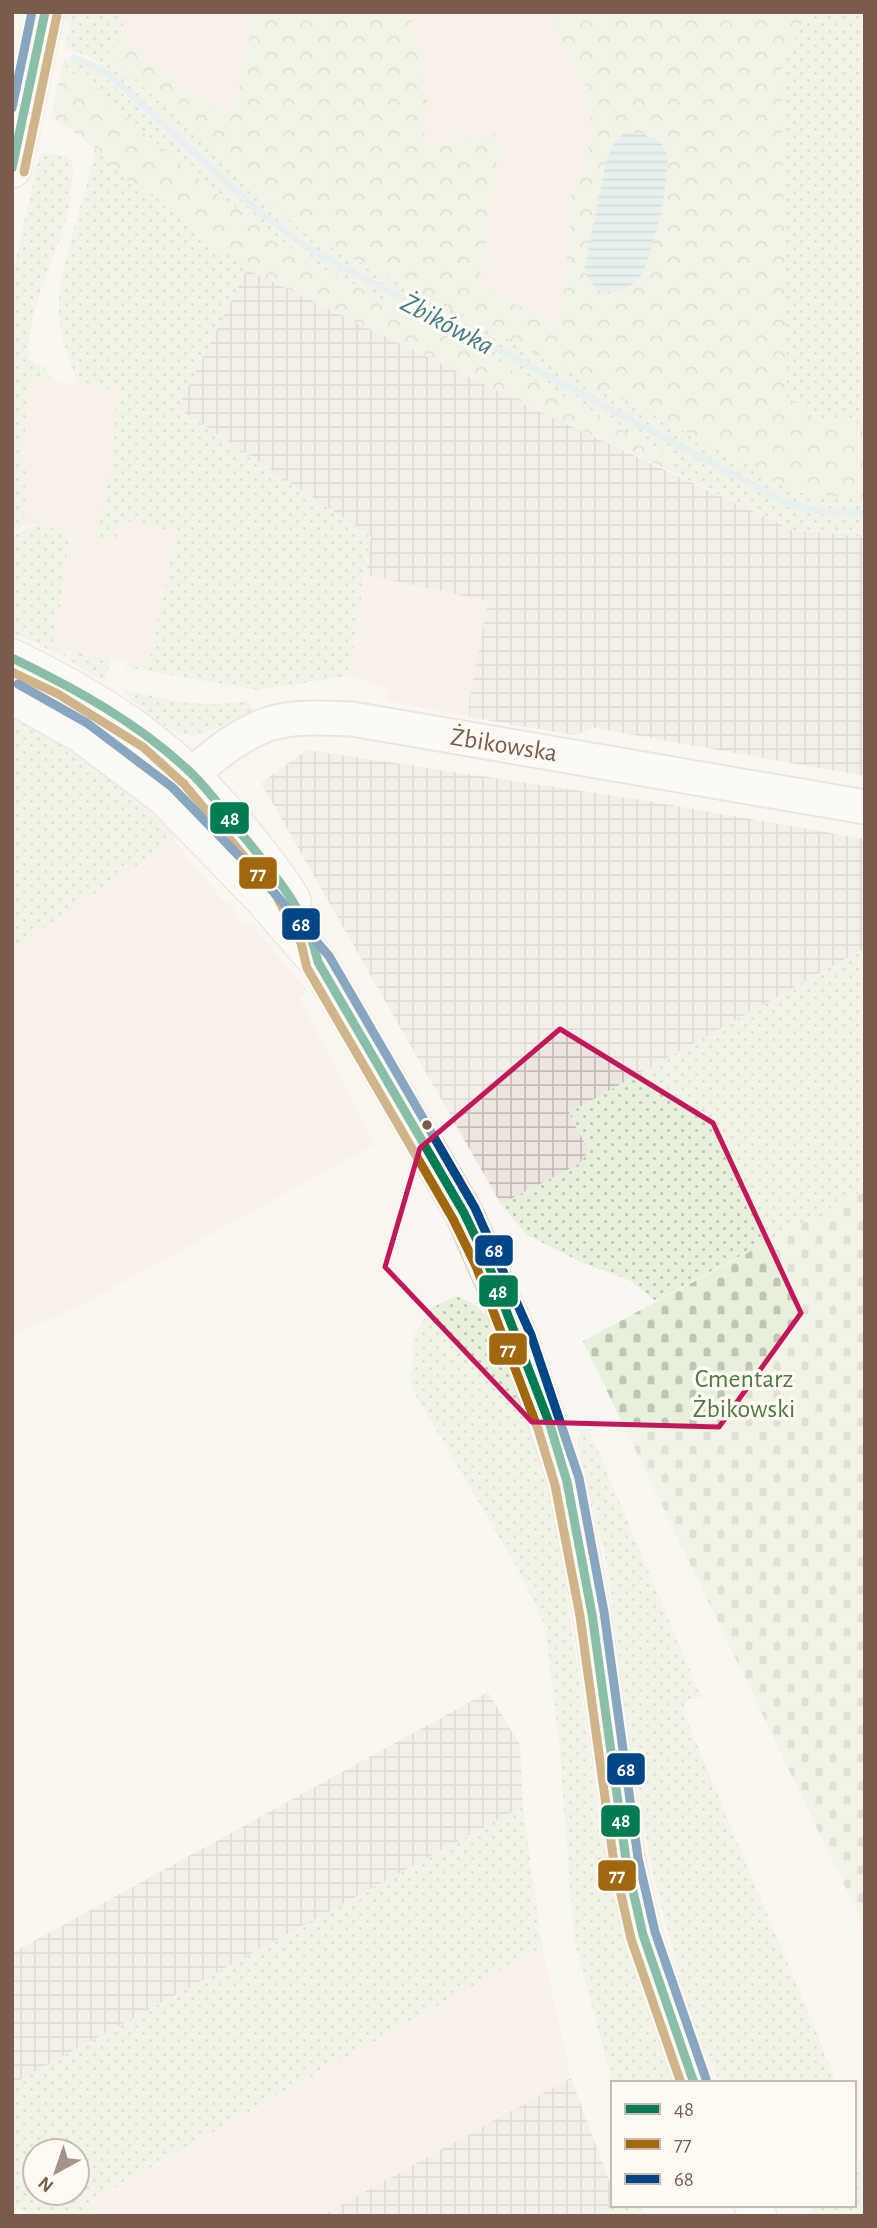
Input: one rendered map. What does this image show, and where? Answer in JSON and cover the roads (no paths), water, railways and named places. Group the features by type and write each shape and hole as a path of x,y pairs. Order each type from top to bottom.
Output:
{"main road":[{"path":"12,169 45,12"},
{"path":"12,658 64,683 150,737 193,775 286,888 313,939 318,962"},
{"path":"12,695 80,733 165,797 223,854 318,962 464,1213 492,1274 550,1425 567,1482 592,1614 626,1860 643,1935 693,2081"}],"street":[{"name":"Żbikowska","path":"165,797 247,734 276,722 352,719 865,807"}],"water":[{"path":"624,133 648,136 663,146 666,151 667,176 645,268 631,285 607,292 595,286 584,271 606,162 614,143"}],"waterway":[{"name":"Żbikówka","path":"74,58 102,70 118,83 257,210 307,248 791,505 820,511 865,513"}],"park label":[{"name":"Cmentarz Żbikowski","path":"744,1393"}]}
